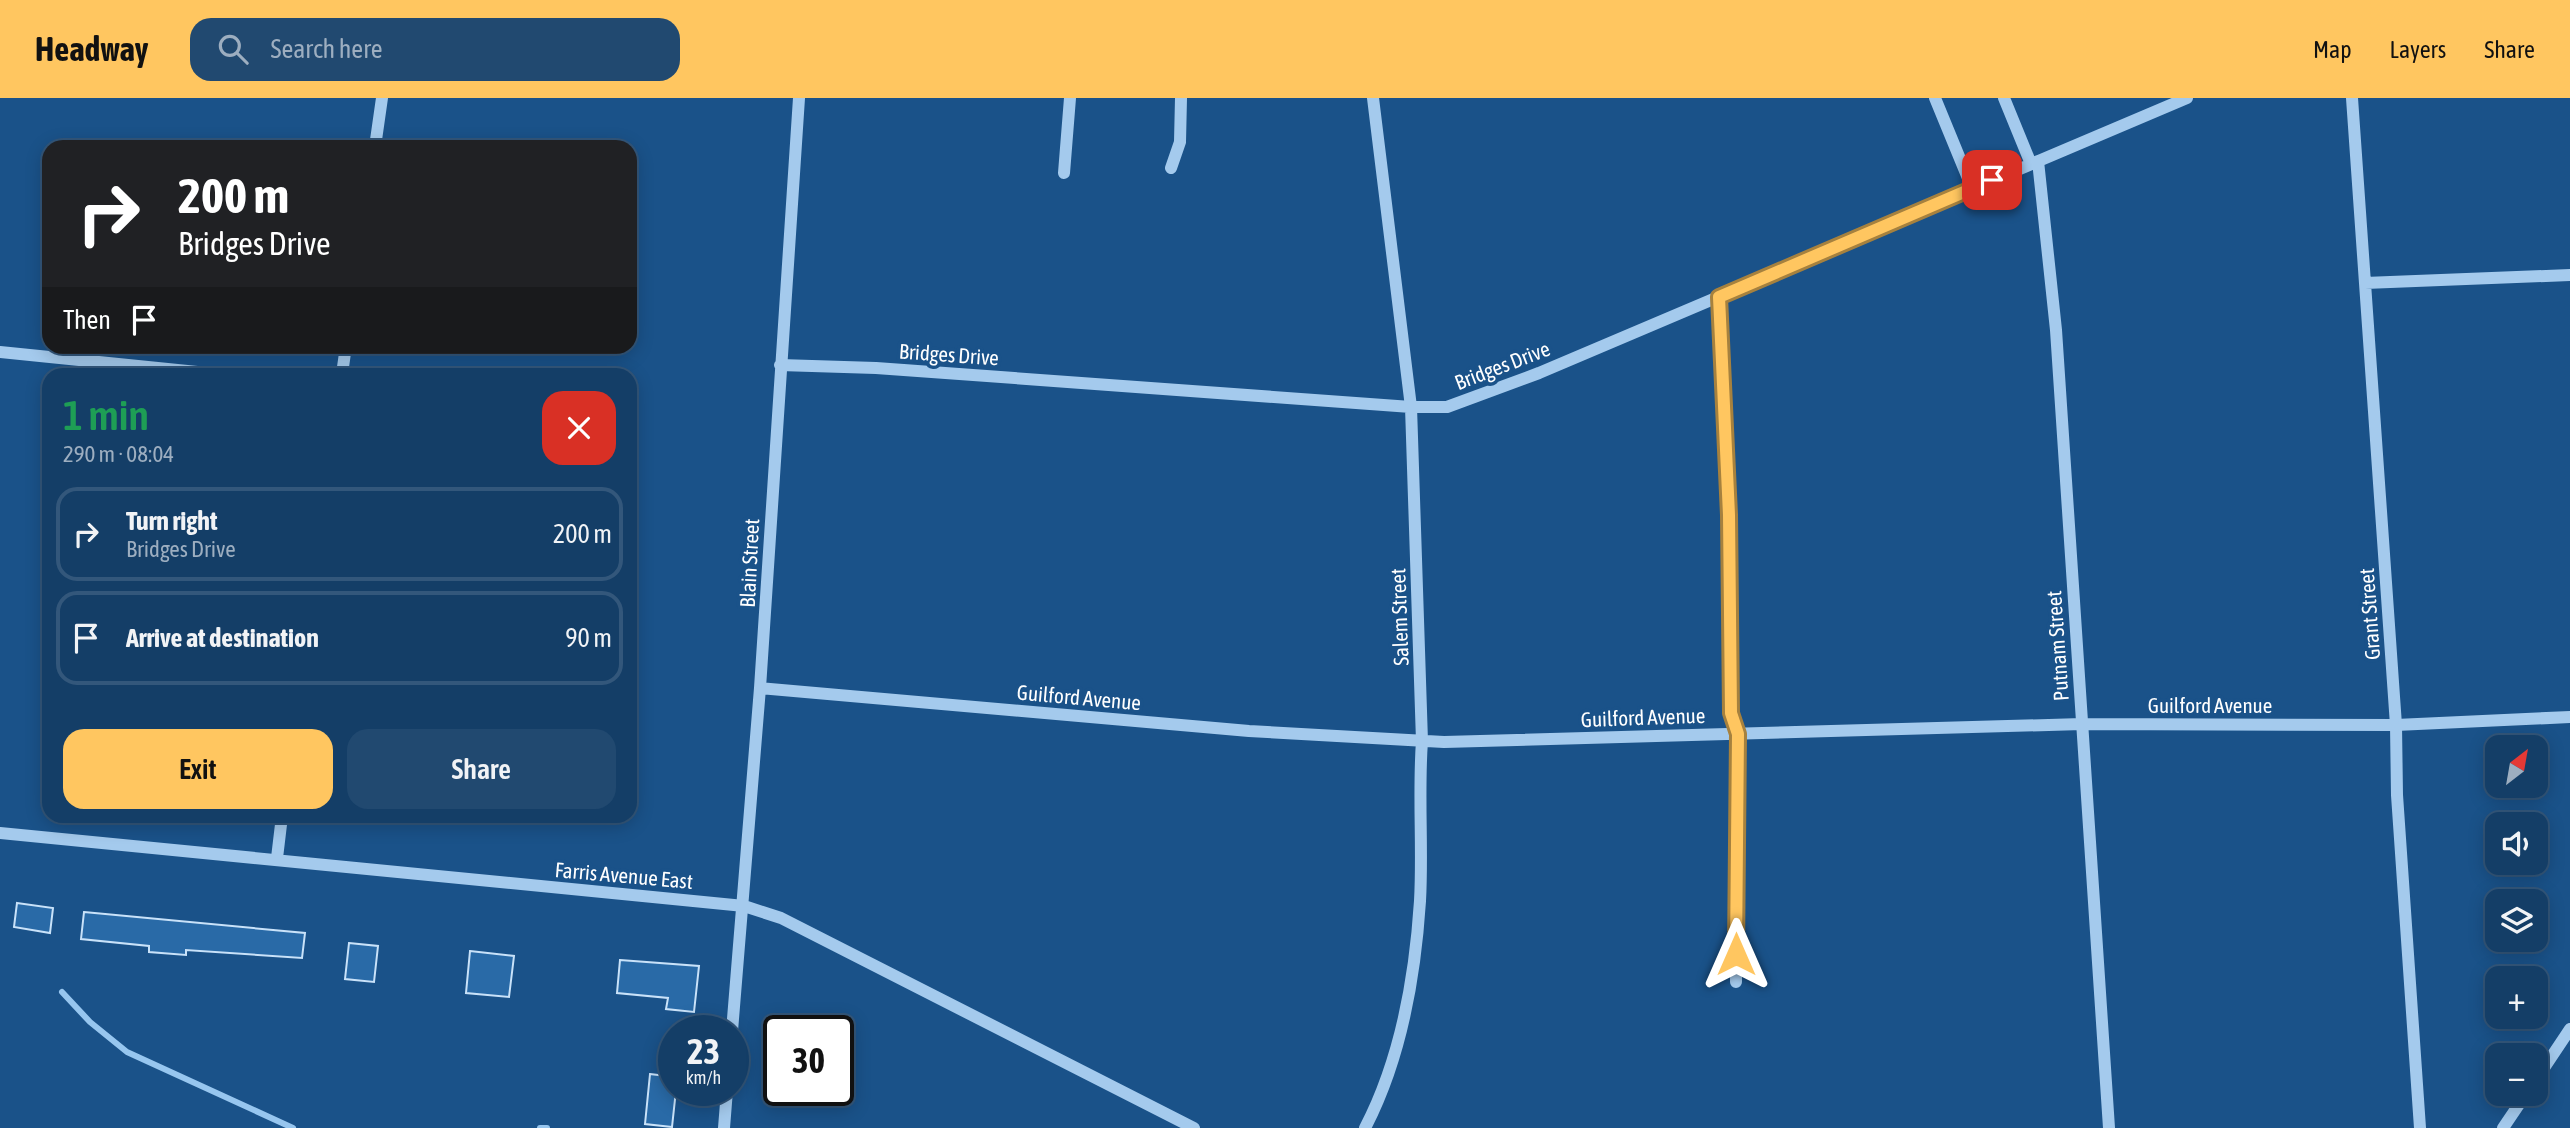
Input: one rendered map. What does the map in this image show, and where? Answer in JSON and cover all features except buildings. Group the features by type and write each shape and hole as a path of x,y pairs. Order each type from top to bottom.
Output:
{"street":[{"path":"376,140 382,98"},
{"name":"Blain Street","path":"734,1015 760,688 799,98"},
{"path":"1064,173 1070,98"},
{"path":"1171,168 1180,142 1181,98"},
{"name":"Salem Street","path":"1365,1128 1377,1104 1409,997 1420,900 1419,782 1422,741 1411,407 1373,98"},
{"path":"1935,98 1972,188"},
{"name":"Putnam Street","path":"2004,98 2035,163 2056,330 2109,1128"},
{"name":"Bridges Drive","path":"780,365 876,368 1411,407 1447,407 1539,373 2187,98"},
{"name":"Grant Street","path":"2352,98 2396,725 2397,795 2420,1128"},
{"path":"2365,283 2452,282 2570,275"},
{"path":"1719,297 1729,515 1731,713 1738,734 1736,982"},
{"path":"0,352 158,368"},
{"name":"Guilford Avenue","path":"760,688 1249,731 1422,741 2081,724 2396,725 2570,717"},
{"path":"277,858 281,823"},
{"name":"Farris Avenue East","path":"0,833 277,858 360,869 744,906 781,918 1194,1128"},
{"path":"2548,1062 2570,1029"},
{"path":"723,1128 725,1106"},
{"path":"2503,1128 2518,1106"}],"waterway":[{"path":"62,992 90,1022 127,1052 293,1128"},
{"path":"540,1128 547,1128"}],"route":[{"path":"1736,954 1738,734 1731,713 1729,515 1723,336 1719,297 1992,180"}]}
